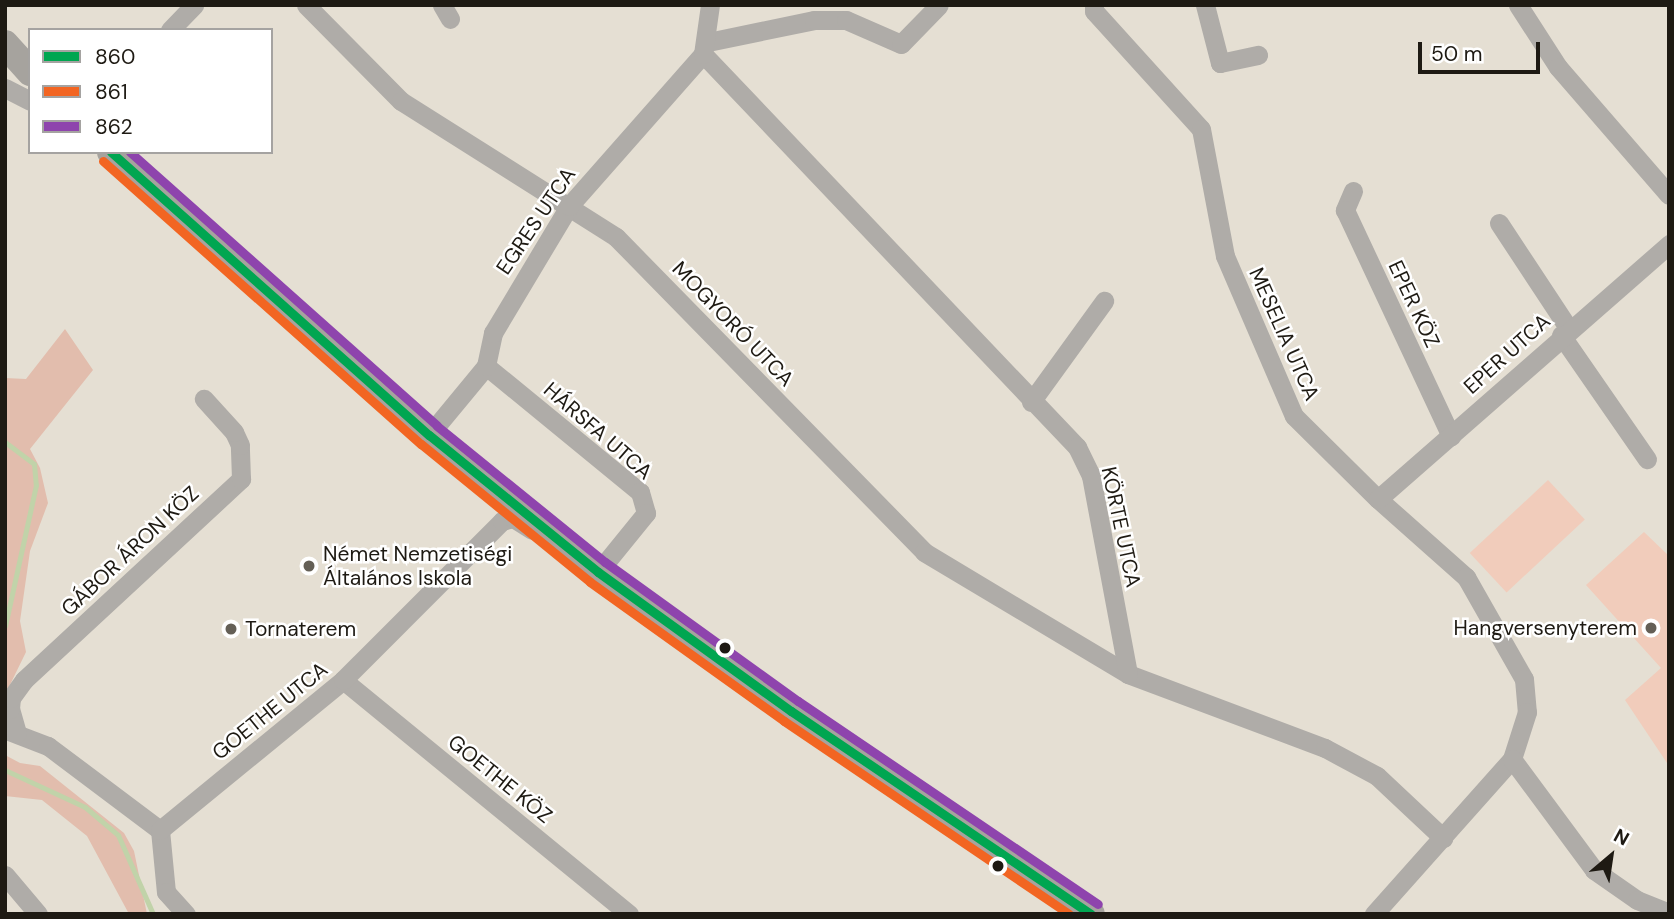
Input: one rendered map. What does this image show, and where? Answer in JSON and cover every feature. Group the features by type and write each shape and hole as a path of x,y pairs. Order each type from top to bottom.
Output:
{"main road":[{"path":"5,44 28,70"},
{"path":"113,154 429,435 598,572 791,711 1091,914"}],"street":[{"path":"172,28 194,5"},
{"name":"MOGYORÓ UTCA","path":"306,5 401,101 616,237 924,552 1128,674"},
{"path":"710,5 705,48 814,20 846,20 901,44 939,5"},
{"name":"MESELIA UTCA","path":"1094,5 1094,11 1201,130 1225,256 1294,416 1378,499 1466,577 1524,679 1527,712 1512,759"},
{"path":"1205,5 1220,63 1258,55"},
{"path":"1518,5 1558,67 1669,195"},
{"name":"EGRES UTCA","path":"429,435 486,366 493,333 569,205 705,48"},
{"name":"KÖRTE UTCA","path":"705,48 1031,402 1077,447 1091,475 1128,674"},
{"path":"5,88 28,101"},
{"name":"EPER KÖZ","path":"1353,191 1345,210 1451,436"},
{"path":"1499,223 1565,332 1647,458"},
{"name":"EPER UTCA","path":"1378,499 1565,332 1669,244"},
{"path":"1031,402 1104,300"},
{"name":"HÁRSFA UTCA","path":"486,366 640,492 646,513 598,572"},
{"name":"GÁBOR ÁRON KÖZ","path":"11,731 10,709 24,680 241,479 240,445 234,432 204,399"},
{"name":"GOETHE UTCA","path":"160,830 343,680 506,519 518,521 574,561 598,572"},
{"path":"1128,674 1325,748 1377,776 1443,838"},
{"name":"GOETHE KÖZ","path":"343,680 629,914"},
{"path":"11,731 48,746 160,830 166,892 186,914"},
{"path":"1374,914 1512,759 1594,870 1637,900 1669,913"},
{"path":"5,875 38,914"}],"shaded area":[{"path":"65,329 93,370 30,449 40,468 48,503 30,551 20,621 26,652 5,695 5,378 26,379"},
{"path":"1548,480 1585,519 1507,592 1470,553"},
{"path":"1644,532 1669,556 1669,766 1625,700 1661,668 1586,585"},
{"path":"5,755 20,763 40,766 124,833 134,851 147,914 129,914 87,836 42,800 5,796"}],"waterway":[{"path":"5,442 34,464 36,485 5,626"},
{"path":"5,770 85,807 118,835 153,914"}],"transit line":[{"name":"860","path":"113,154 429,435 598,572 791,711 1091,914"},
{"name":"862","path":"132,154 437,426 605,562 798,701 1098,904"},
{"name":"861","path":"103,161 421,444 590,582 784,721 1069,914"}],"place":[{"name":"Német Nemzetiségi Általános Iskola","path":"309,566"},
{"name":"Hangversenyterem","path":"1651,628"},
{"name":"Tornaterem","path":"231,629"}]}
